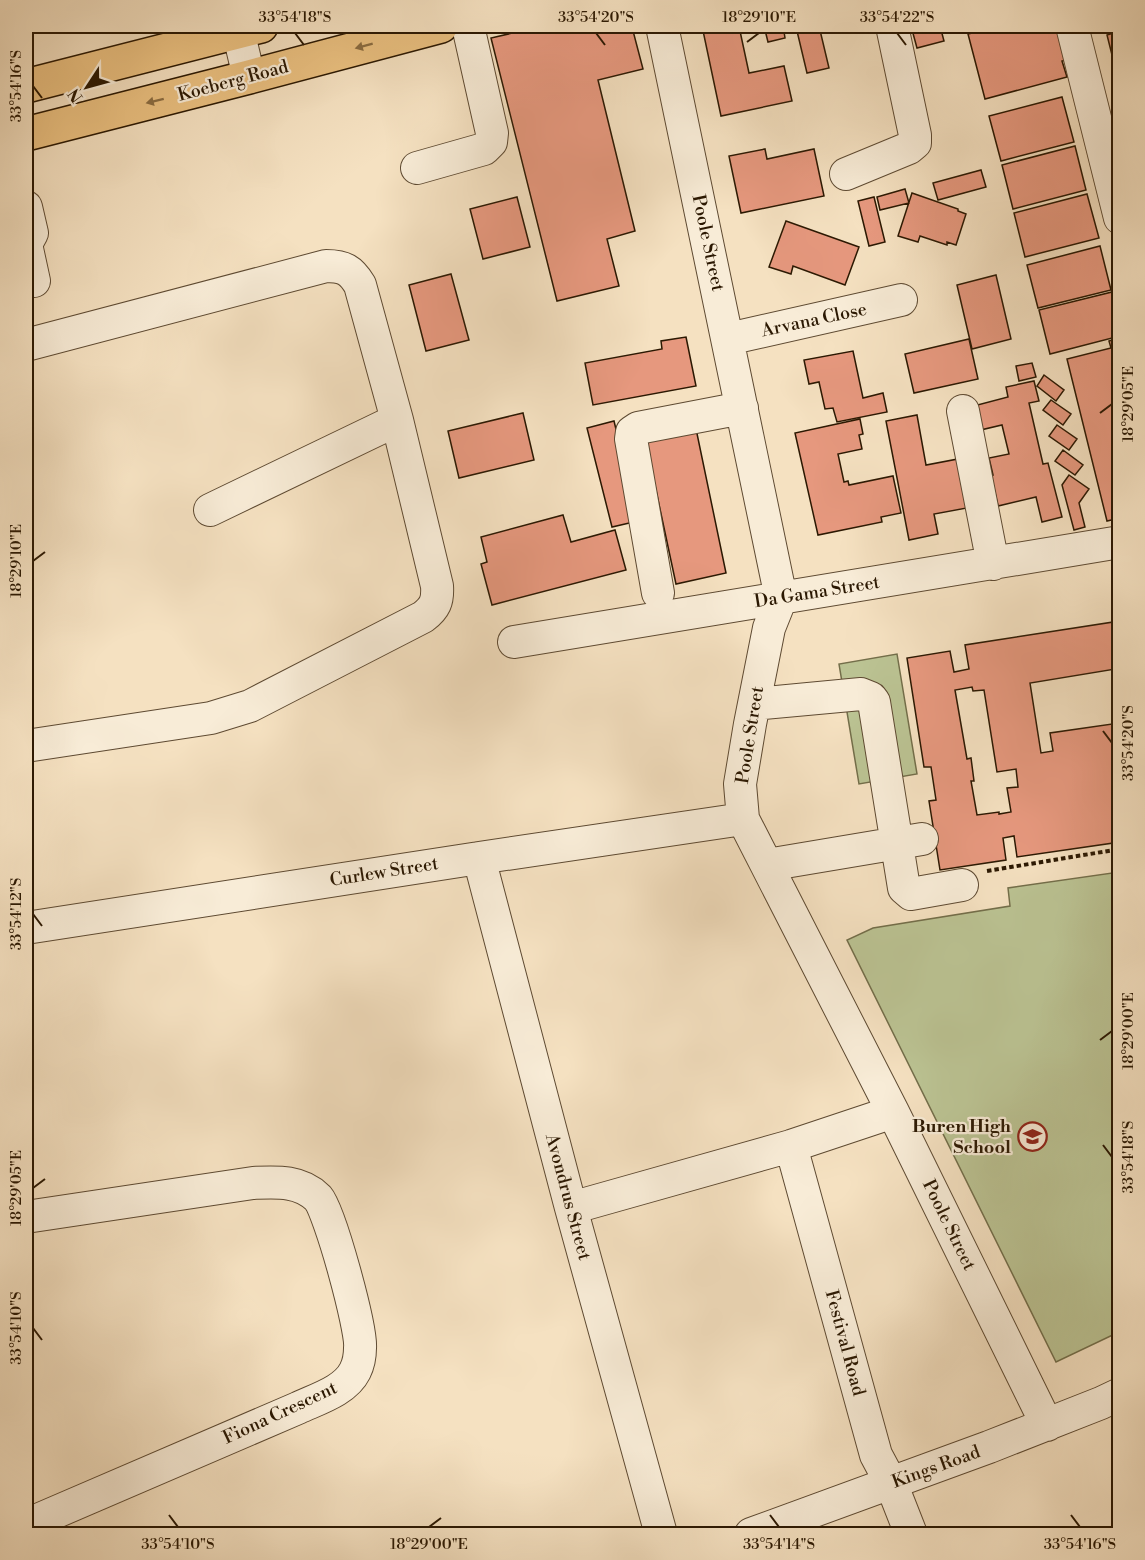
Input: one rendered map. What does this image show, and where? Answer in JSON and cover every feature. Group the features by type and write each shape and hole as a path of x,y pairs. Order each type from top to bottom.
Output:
{"main road":[{"name":"Koeberg Road","path":"26,134 441,26"},
{"path":"26,86 245,28"}],"street":[{"path":"417,168 484,149 491,142 492,133 468,26"},
{"name":"Poole Street","path":"662,26 781,598 769,628 740,784 743,819 893,1112 1047,1425"},
{"path":"846,174 909,148 915,143 892,26"},
{"path":"1072,26 1119,218"},
{"path":"245,28 249,77"},
{"path":"26,207 32,233 26,244 33,281"},
{"path":"26,345 326,266 340,266 353,273 360,285 397,420 437,586 438,599 433,610 423,617 250,706 211,718 26,746"},
{"name":"Arvana Close","path":"728,339 901,300"},
{"path":"657,593 631,439 632,432 638,428 742,408"},
{"path":"963,411 993,564"},
{"path":"210,510 397,420"},
{"name":"Da Gama Street","path":"514,642 1119,542"},
{"path":"754,704 861,694 871,698 874,702 909,841 904,888 911,894 962,885"},
{"name":"Curlew Street","path":"26,928 743,819"},
{"path":"766,865 909,841"},
{"name":"Avondrus Street","path":"479,858 571,1208 661,1534"},
{"path":"571,1208 791,1146 893,1112"},
{"name":"Festival Road","path":"791,1146 876,1455 891,1483 911,1534"},
{"name":"Fiona Crescent","path":"26,1217 253,1183 285,1182 301,1186 318,1199 328,1218 357,1322 360,1348 355,1371 342,1387 26,1525"},
{"name":"Kings Road","path":"750,1534 1047,1425 1119,1394"}],"path":[{"path":"962,885 978,872 1119,849"}],"green space":[{"path":"897,654 917,774 859,784 839,664"},
{"path":"1119,872 1119,1332 1056,1362 847,940 873,928 1010,906 1008,888"}],"building":[{"path":"543,26 625,26 626,29 632,27 643,69 598,80 635,231 607,239 619,286 557,301 491,38"},
{"path":"702,26 764,26 740,31 749,73 784,66 792,101 721,116"},
{"path":"764,26 783,26 785,38 768,42"},
{"path":"819,26 829,68 807,73 797,31"},
{"path":"911,26 940,26 944,41 917,48"},
{"path":"1001,26 1057,26 1067,60 1062,61 1067,77 985,99 968,34"},
{"path":"1120,31 1120,78 1118,79 1107,35"},
{"path":"1062,97 1074,142 1001,161 989,116"},
{"path":"1075,146 1086,190 1013,209 1002,165"},
{"path":"765,149 767,159 814,149 824,196 741,213 729,156"},
{"path":"981,170 986,187 938,200 933,183"},
{"path":"905,189 909,203 880,210 877,197"},
{"path":"912,193 966,214 956,245 947,242 947,245 920,236 918,242 898,236"},
{"path":"1087,194 1099,238 1025,257 1014,213"},
{"path":"517,197 530,247 483,259 470,209"},
{"path":"874,197 885,242 869,246 858,201"},
{"path":"786,221 859,247 845,285 793,266 791,274 769,267"},
{"path":"1100,246 1111,290 1038,308 1027,265"},
{"path":"451,274 469,340 426,351 409,285"},
{"path":"996,275 1011,339 972,349 957,285"},
{"path":"1112,292 1120,319 1120,336 1050,354 1039,310"},
{"path":"686,337 696,386 593,405 585,363 662,349 661,341"},
{"path":"1120,338 1120,518 1107,521 1067,359 1111,348 1109,341"},
{"path":"969,339 978,379 914,393 905,354"},
{"path":"853,351 863,398 883,393 887,412 837,422 833,408 825,409 819,382 809,384 804,360"},
{"path":"1032,363 1036,377 1019,381 1016,366"},
{"path":"1044,375 1064,390 1056,401 1037,386"},
{"path":"1034,381 1039,401 1029,403 1043,464 1048,463 1062,517 1042,522 1036,497 998,506 989,458 1009,454 1002,425 972,432 966,408 1008,397 1006,387"},
{"path":"1051,400 1071,414 1063,425 1043,410"},
{"path":"523,413 534,460 459,478 448,431"},
{"path":"917,415 926,465 958,459 967,508 934,514 938,534 909,540 886,421"},
{"path":"860,419 863,434 859,435 862,449 838,454 844,482 848,481 849,485 893,476 901,513 881,517 882,522 818,535 795,433"},
{"path":"614,421 638,521 612,527 587,428"},
{"path":"695,424 726,573 676,584 644,434"},
{"path":"1057,425 1077,439 1069,450 1049,436"},
{"path":"1063,450 1083,465 1075,475 1055,461"},
{"path":"1069,475 1089,489 1079,503 1085,527 1074,530 1062,485"},
{"path":"563,515 571,542 615,530 626,570 492,605 481,564 487,562 481,537"},
{"path":"1120,621 1120,700 1115,669 1030,683 1041,753 1053,751 1050,733 1112,724 1114,740 1120,739 1120,842 1017,857 1014,836 1003,838 1006,860 940,870 929,801 936,800 931,767 924,767 907,658 950,651 954,672 969,669 965,645","holes":["972,687 973,691 984,690 997,772 1016,769 1018,787 1007,788 1011,812 977,815 971,781 974,781 971,758 967,759 955,690"]}],"place":[{"name":"Buren High School","path":"1032,1136"}]}
